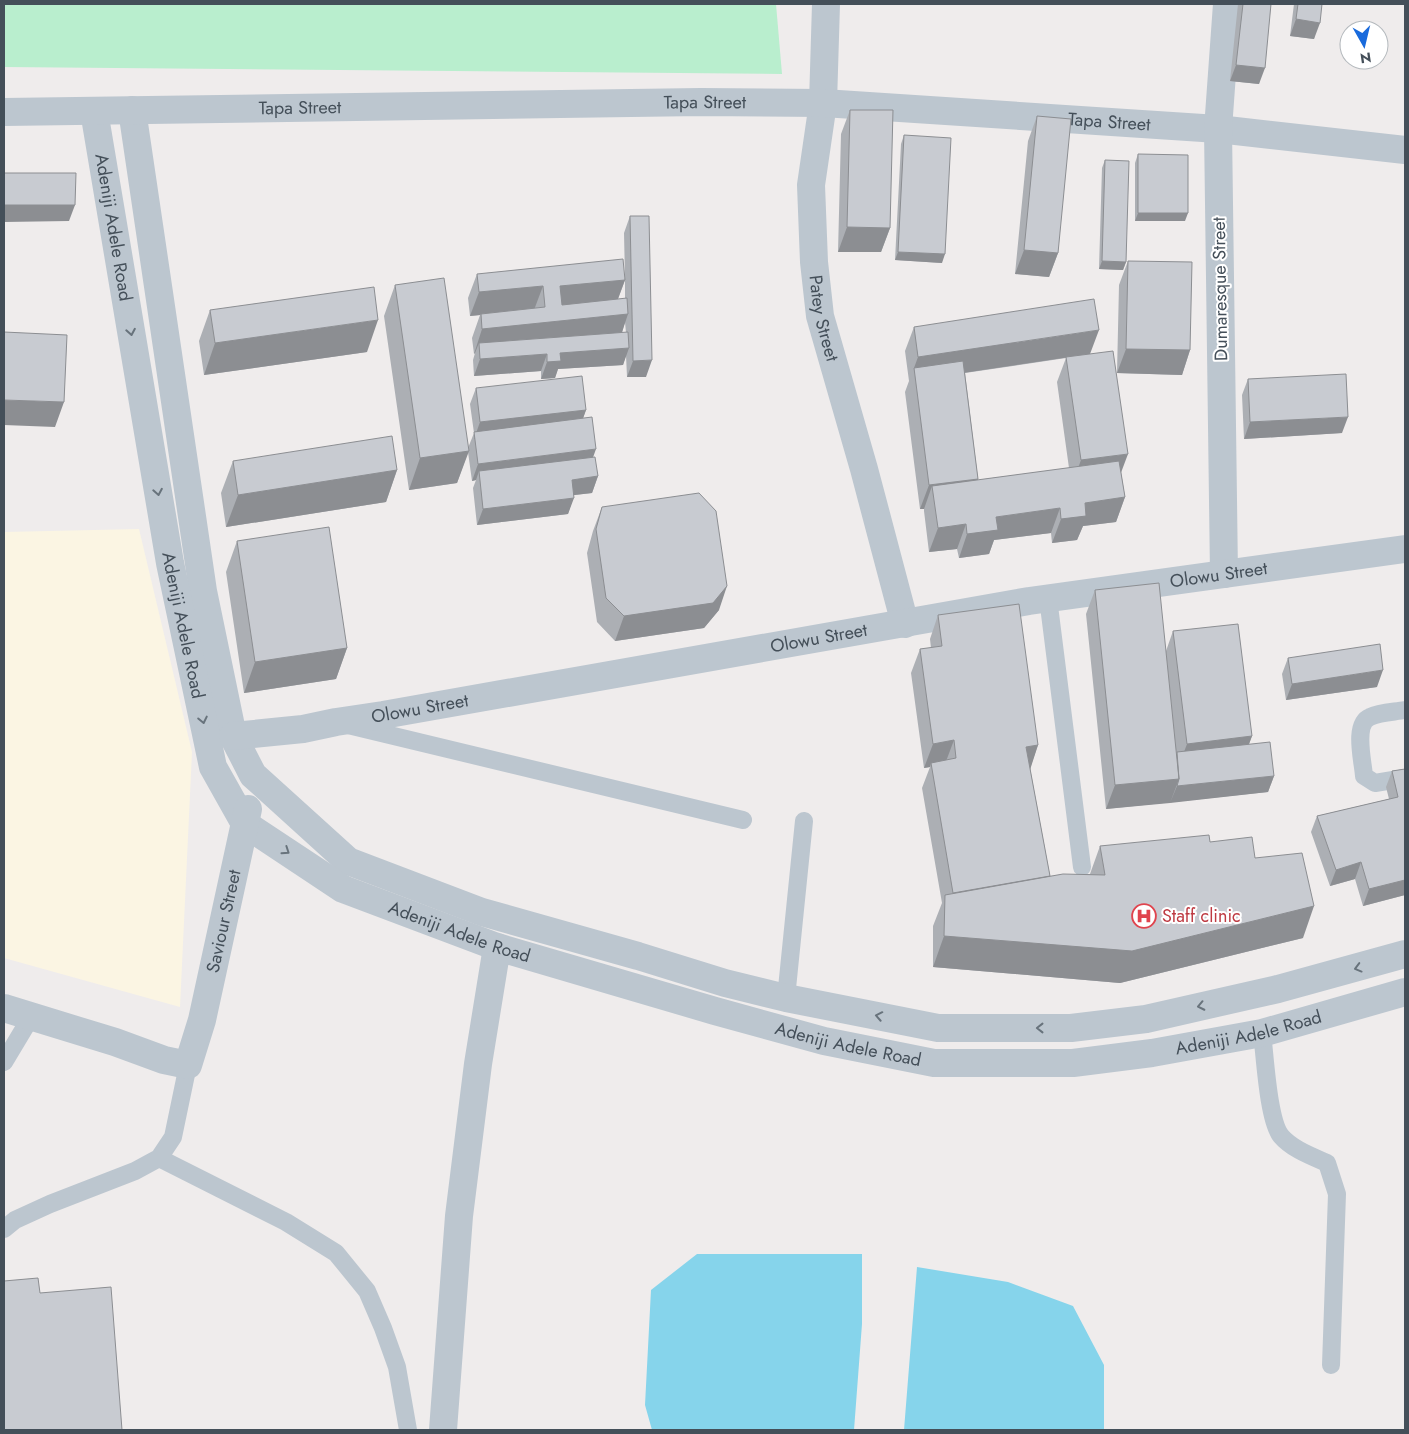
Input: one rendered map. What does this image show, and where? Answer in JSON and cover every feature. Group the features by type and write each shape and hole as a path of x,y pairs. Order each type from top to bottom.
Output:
{"street":[{"name":"Patey Street","path":"826,4 823,103 811,185 814,262 820,316 905,624"},
{"name":"Dumaresque Street","path":"1224,574 1218,129 1227,4"},
{"name":"Tapa Street","path":"4,112 671,102 823,103 1218,129 1405,150"},
{"name":"Adeniji Adele Road","path":"132,110 203,591 233,736 253,775 348,861 482,912 638,956 725,983 786,998 938,1028 1071,1028 1146,1018 1269,992 1405,954"},
{"name":"Adeniji Adele Road","path":"94,111 170,563 213,767 245,824 343,889 497,947 824,1041 934,1063 1073,1063 1152,1053 1262,1033 1405,992"},
{"name":"Olowu Street","path":"233,736 303,729 392,714 1048,598 1405,549"},
{"name":"Saviour Street","path":"188,1065 202,1020 231,879 245,824 253,775"},
{"path":"443,1430 459,1216 478,1064 497,947"},
{"path":"4,1008 115,1042 164,1060 188,1065"}],"lane":[{"path":"1048,598 1082,867"},
{"path":"1405,710 1370,716 1363,722 1360,730 1364,776 1375,783 1405,778"},
{"path":"336,722 743,820"},
{"path":"786,998 804,821"},
{"path":"4,1062 31,1016"},
{"path":"1262,1033 1272,1113 1279,1134 1292,1146 1327,1163 1336,1194 1331,1365"},
{"path":"4,1229 15,1220 50,1204 135,1171 159,1158 173,1137 188,1065"},
{"path":"159,1158 286,1222 336,1253 367,1291 397,1367 408,1430"}],"shaded area":[{"path":"139,529 192,752 180,1007 4,958 4,532"}],"green space":[{"path":"4,4 776,4 782,74 4,67"}],"water":[{"path":"697,1254 862,1254 862,1324 854,1430 652,1430 645,1405 651,1290"},
{"path":"917,1267 1008,1282 1073,1306 1104,1365 1104,1430 904,1430"}],"building":[{"path":"1243,4 1271,4 1265,68 1236,65"},
{"path":"1298,4 1322,4 1320,23 1296,19"},
{"path":"850,110 893,110 890,228 847,227"},
{"path":"1037,116 1071,119 1058,253 1024,250"},
{"path":"904,135 951,138 945,254 898,252"},
{"path":"1138,154 1188,155 1188,213 1138,213"},
{"path":"1105,160 1129,161 1126,262 1102,261"},
{"path":"4,173 76,173 75,205 4,205"},
{"path":"630,216 649,216 652,360 633,361"},
{"path":"623,259 625,280 560,286 562,305 627,298 628,314 482,329 481,314 545,307 543,286 479,292 477,274"},
{"path":"1128,261 1192,262 1190,350 1126,349"},
{"path":"444,278 469,451 420,458 395,285"},
{"path":"374,287 378,320 215,343 210,310"},
{"path":"1094,299 1099,330 918,357 914,327"},
{"path":"4,332 67,335 64,402 4,400"},
{"path":"628,332 629,348 560,353 561,361 547,362 547,354 480,359 479,343"},
{"path":"1113,351 1128,454 1081,460 1066,357"},
{"path":"963,361 978,479 929,485 914,368"},
{"path":"1346,374 1348,417 1250,422 1248,379"},
{"path":"582,376 586,410 480,422 476,388"},
{"path":"592,417 596,449 478,464 474,432"},
{"path":"392,436 397,470 238,495 233,461"},
{"path":"595,457 598,476 572,480 574,498 483,509 479,471"},
{"path":"1119,461 1125,497 1085,503 1086,516 1061,519 1060,508 996,517 998,530 967,534 966,524 938,528 932,486"},
{"path":"699,493 716,511 727,586 713,603 624,616 606,598 596,529 602,507"},
{"path":"329,527 347,648 255,662 237,541"},
{"path":"1159,583 1179,779 1115,785 1095,590"},
{"path":"1019,604 1038,745 1026,747 1050,876 953,893 931,763 956,758 954,740 933,744 920,649 942,646 938,615"},
{"path":"1238,624 1252,736 1187,744 1173,631"},
{"path":"1380,644 1383,670 1292,684 1288,658"},
{"path":"1270,742 1274,776 1177,786 1179,779 1177,752"},
{"path":"1405,769 1405,880 1369,889 1361,862 1336,870 1317,816 1398,797 1392,771"},
{"path":"1209,835 1210,842 1252,837 1255,858 1302,853 1314,906 1132,951 944,936 945,895 1063,874 1105,875 1100,846"},
{"path":"38,1278 40,1293 111,1287 122,1430 4,1430 4,1281"}],"place":[{"name":"Staff clinic","path":"1144,916"}]}
